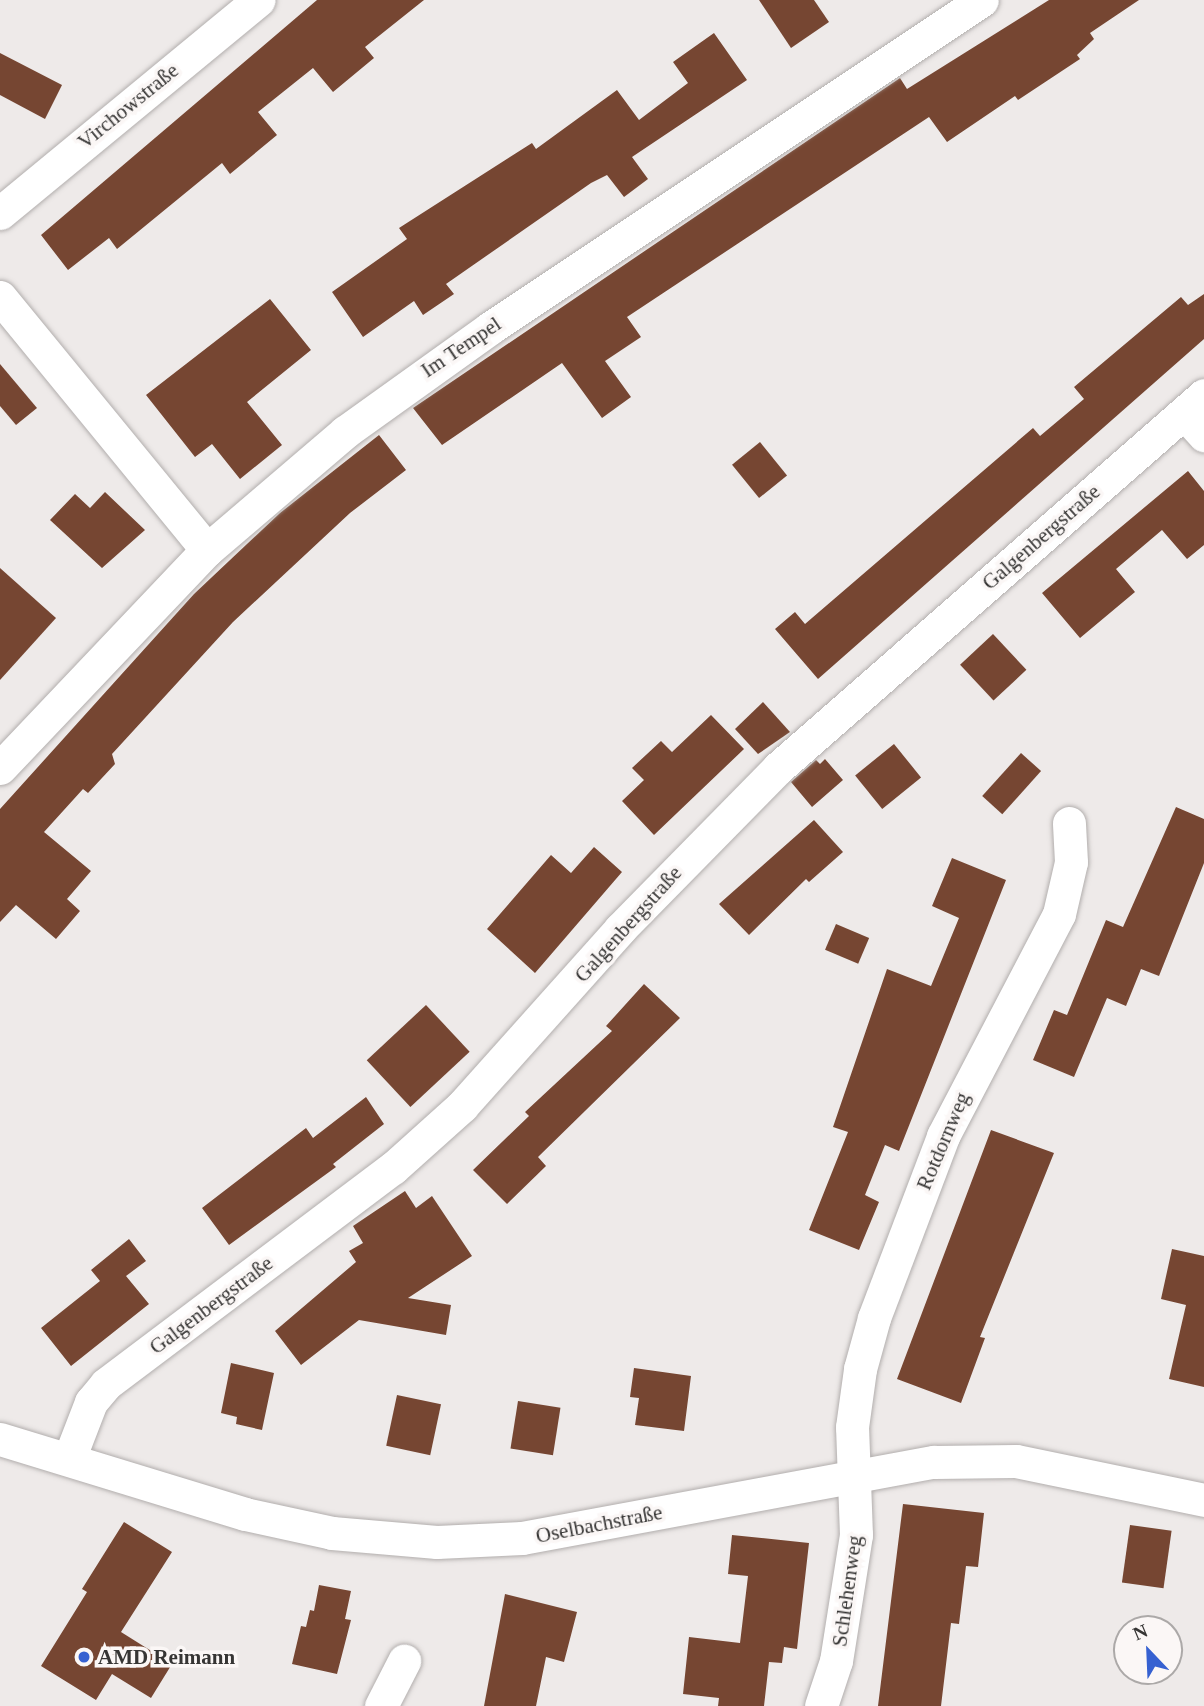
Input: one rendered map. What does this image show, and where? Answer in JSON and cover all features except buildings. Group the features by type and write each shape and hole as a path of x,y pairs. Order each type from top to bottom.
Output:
{"street":[{"name":"Virchowstraße","path":"0,213 258,0"},
{"name":"Im Tempel","path":"0,768 207,550 280,484 409,382 982,0"},
{"path":"4,313 207,550"},
{"name":"Galgenbergstraße","path":"69,1459 91,1402 106,1384 393,1168 462,1106 620,929 778,768 1197,414"},
{"name":"Rotdornweg","path":"854,1474 857,1392 874,1318 949,1124 1059,914 1071,862 1069,823"},
{"name":"Oselbachstraße","path":"0,1439 245,1514 332,1533 437,1542 535,1536 854,1474 934,1462 1016,1461 1204,1500"},
{"name":"Schlehenweg","path":"821,1706 836,1661 849,1599 856,1535 854,1474"},
{"path":"381,1706 404,1661"}],"place":[{"name":"AMD Reimann","path":"84,1657"}]}
